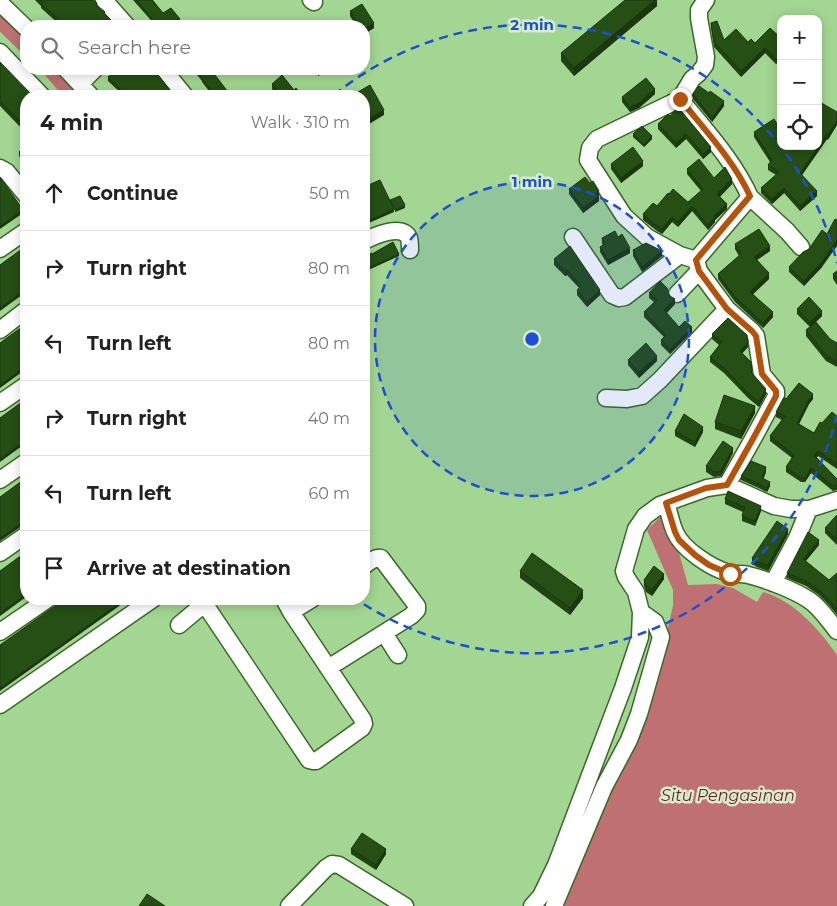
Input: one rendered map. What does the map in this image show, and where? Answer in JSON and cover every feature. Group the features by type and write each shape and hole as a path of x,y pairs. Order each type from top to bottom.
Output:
{"street":[{"path":"104,0 122,20"},
{"path":"706,0 699,10 706,57 705,65 692,79 680,99 597,139 590,148 588,160 624,216 647,237 698,265 727,309 756,336 762,374 776,391 776,396 727,485"},
{"path":"0,3 20,22"},
{"path":"0,52 20,73"},
{"path":"22,75 36,90"},
{"path":"72,75 86,90"},
{"path":"80,84 89,75"},
{"path":"168,75 180,90"},
{"path":"680,99 744,182 750,196 801,247"},
{"path":"0,168 7,172 20,188"},
{"path":"677,294 750,196"},
{"path":"370,238 388,232 400,231 409,239 410,250"},
{"path":"0,249 20,235"},
{"path":"573,238 612,295 619,298 625,297 680,255"},
{"path":"606,398 627,399 642,396 660,380 727,309"},
{"path":"0,330 20,315"},
{"path":"0,403 20,389"},
{"path":"0,480 20,466"},
{"path":"532,906 541,896 556,866 623,688 640,637 641,612 636,592 624,571 636,529 640,522 652,510 666,503 706,488 727,485 774,506 791,509 809,509 837,500"},
{"path":"666,503 679,540 695,555 709,565 730,574 746,574 773,583 809,600 822,612 837,631"},
{"path":"773,583 797,538 809,509"},
{"path":"0,553 20,539"},
{"path":"328,668 417,610 381,558 370,562"},
{"path":"0,632 39,605"},
{"path":"0,705 144,605"},
{"path":"180,625 202,605"},
{"path":"210,605 309,760 316,761 362,728 364,724 287,605"},
{"path":"554,906 604,787 629,740 639,714 661,637 655,622 641,612"},
{"path":"384,633 398,656"},
{"path":"289,906 332,864 339,865 405,906"}],"water":[{"name":"Situ Pengasinan","path":"667,510 688,585 717,584 733,588 757,602 763,592 774,596 805,617 837,655 837,906 564,906 610,797 659,665 673,606 673,590 647,530"}],"building":[{"path":"40,0 93,0 111,20 59,20 41,4 43,3"},
{"path":"136,0 152,0 163,13 171,8 180,19 179,20 153,20"},
{"path":"625,0 655,0 574,68 561,53"},
{"path":"362,4 374,23 370,25 370,20 355,20 350,11"},
{"path":"717,21 724,40 736,29 748,42 751,39 755,43 770,28 777,34 777,58 765,48 741,71 714,42 711,23"},
{"path":"0,62 27,90 20,90 20,122 0,101"},
{"path":"110,75 158,75 170,90 121,90 108,77"},
{"path":"200,75 215,75 226,90 210,90"},
{"path":"282,75 294,90 277,90 272,84"},
{"path":"646,78 655,89 639,103 630,107 622,97"},
{"path":"370,85 384,110 370,118 370,90 361,90"},
{"path":"699,86 724,101 712,118 693,94"},
{"path":"822,103 837,112 837,120 822,141"},
{"path":"678,107 711,147 703,154 686,134 676,143 658,124 668,114 670,116"},
{"path":"774,119 777,124 777,150 816,150 800,173 817,191 800,206 784,188 772,199 761,188 779,172 768,165 772,160 754,132"},
{"path":"642,126 652,136 644,145 633,134"},
{"path":"633,147 643,161 621,178 611,164"},
{"path":"699,159 714,178 725,167 732,179 717,194 727,204 714,216 708,225 692,206 678,222 672,217 662,229 643,214 653,203 657,206 673,189 690,204 688,202 703,189 687,169"},
{"path":"0,177 20,206 20,212 0,226"},
{"path":"585,177 590,183 593,181 599,191 596,193 599,196 583,208 569,189"},
{"path":"380,180 394,209 370,220 370,184"},
{"path":"400,196 405,205 395,210 390,200"},
{"path":"835,219 837,220 837,240 822,262 804,281 789,267 803,252 809,249 822,230 827,234"},
{"path":"759,229 770,246 754,257 769,273 750,292 773,312 763,323 735,297 718,274 741,254 735,244"},
{"path":"615,231 618,237 622,234 630,248 608,260 600,247 605,244 602,238"},
{"path":"393,242 399,254 370,267 370,254"},
{"path":"646,243 662,251 642,267 633,250"},
{"path":"570,246 600,290 587,302 577,290 581,286 554,259"},
{"path":"20,250 20,293 0,308 0,265"},
{"path":"837,271 837,280 833,274"},
{"path":"660,281 667,288 670,296 675,299 664,310 679,327 685,321 692,327 670,349 661,340 666,335 644,312 657,300 649,293"},
{"path":"809,297 822,311 810,322 797,309"},
{"path":"728,318 747,335 748,342 740,351 751,362 751,372 766,389 759,402 710,357 722,342 712,334"},
{"path":"816,322 830,339 837,343 837,362 826,355 806,330"},
{"path":"20,328 20,370 0,385 0,343"},
{"path":"646,343 657,356 639,372 628,360"},
{"path":"799,383 813,394 797,423 814,433 820,422 822,423 832,412 837,416 837,464 818,451 814,455 837,479 837,485 833,486 811,468 805,478 801,478 786,467 794,455 770,436 785,416 776,412 784,397 786,399"},
{"path":"724,395 755,406 741,431 715,422"},
{"path":"20,403 20,444 0,459 0,418"},
{"path":"684,414 703,427 695,442 675,431"},
{"path":"723,441 733,448 721,471 714,472 706,466"},
{"path":"751,461 766,467 762,478 770,482 767,488 741,476"},
{"path":"20,482 20,524 0,538 0,497"},
{"path":"728,491 761,506 755,521 742,516 745,507 725,499"},
{"path":"837,515 837,540 825,528"},
{"path":"777,521 788,529 768,565 757,562 752,558"},
{"path":"808,532 819,540 803,559 829,580 837,573 837,610 819,590 806,581 787,573"},
{"path":"532,553 583,590 570,608 520,571"},
{"path":"20,556 20,598 0,613 0,571"},
{"path":"654,566 664,574 652,590 646,586 644,580"},
{"path":"57,605 117,605 0,688 0,645"},
{"path":"362,833 386,849 376,865 351,849"},
{"path":"147,894 165,906 139,906"}],"waterway":[{"path":"0,22 20,41"},
{"path":"54,75 67,90"}],"route":[{"path":"680,99 744,182 750,196 696,260 699,271 727,309 756,336 762,374 776,391 774,401 727,485 706,488 666,503 679,540 709,565 730,574"}]}
